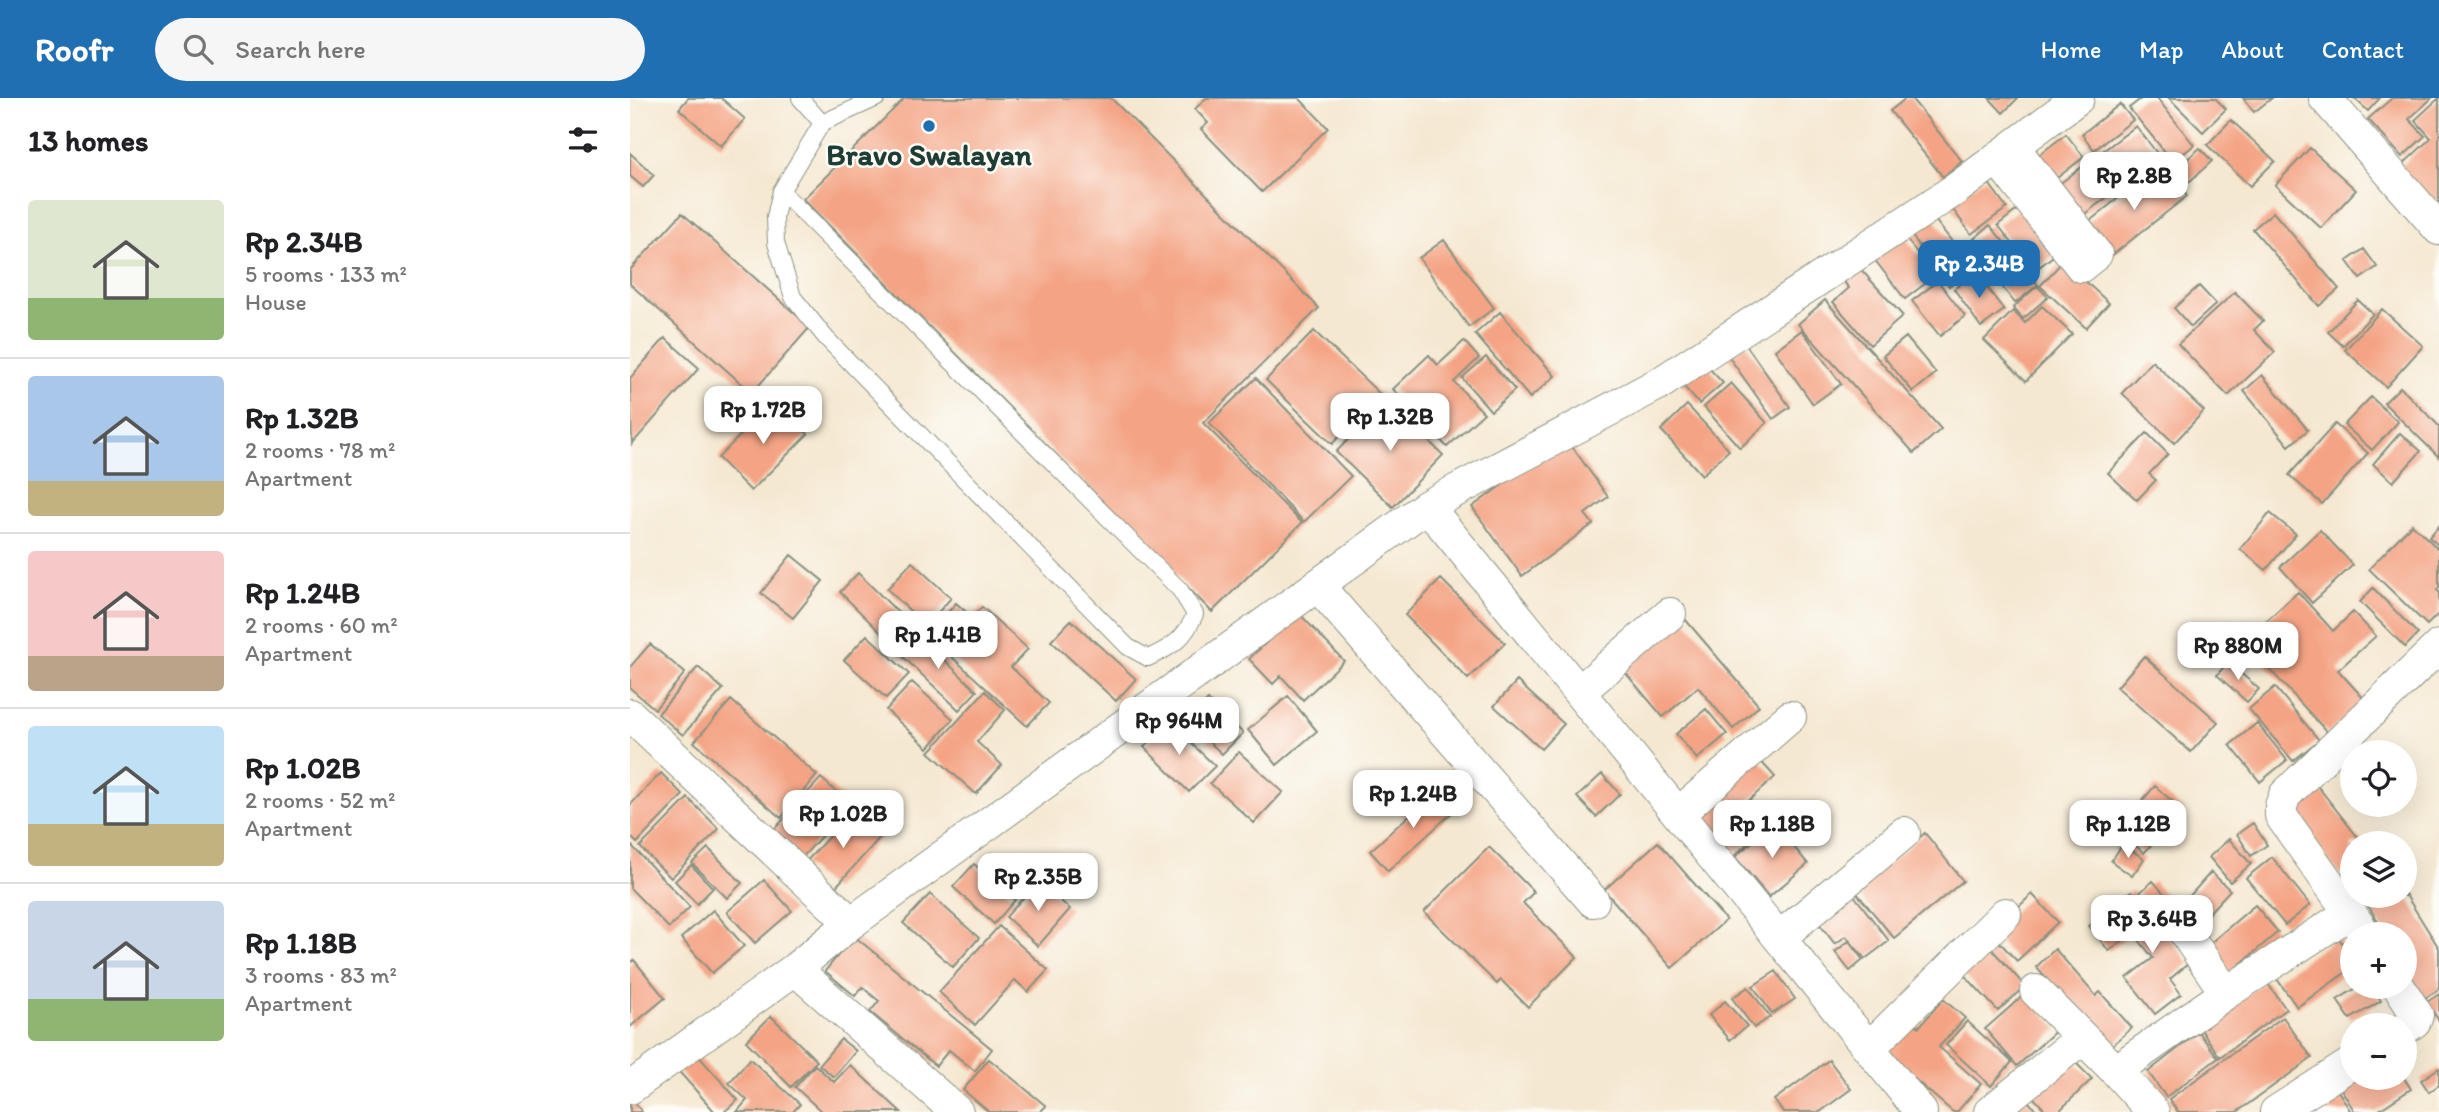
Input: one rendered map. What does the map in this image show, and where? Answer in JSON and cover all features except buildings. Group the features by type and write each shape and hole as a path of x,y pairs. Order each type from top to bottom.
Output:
{"street":[{"path":"630,1088 795,969 851,923 1427,506 1662,382 1955,189 2078,98"},
{"path":"2325,98 2439,229"},
{"path":"1427,506 1921,1112"},
{"path":"1318,586 1593,901"},
{"path":"1579,692 1670,614"},
{"path":"2356,922 2281,816 2281,806 2286,795 2439,646"},
{"path":"630,715 851,923"},
{"path":"1678,814 1790,717"},
{"path":"1779,938 1903,833"},
{"path":"2171,912 2226,993"},
{"path":"1869,1048 2005,914"},
{"path":"2117,1072 2226,993 2340,933"},
{"path":"795,969 957,1112"},
{"path":"2036,991 2153,1112"},
{"path":"1990,1112 2082,1038"},
{"path":"2276,1112 2340,1071"}],"lane":[{"path":"800,98 822,124"},
{"path":"781,191 1180,590 1195,614 1189,628 1171,648 1148,658 1128,647 826,338 793,298 776,243 775,217 781,191 822,124 877,98"}],"place":[{"name":"Bravo Swalayan","path":"929,126"}]}
